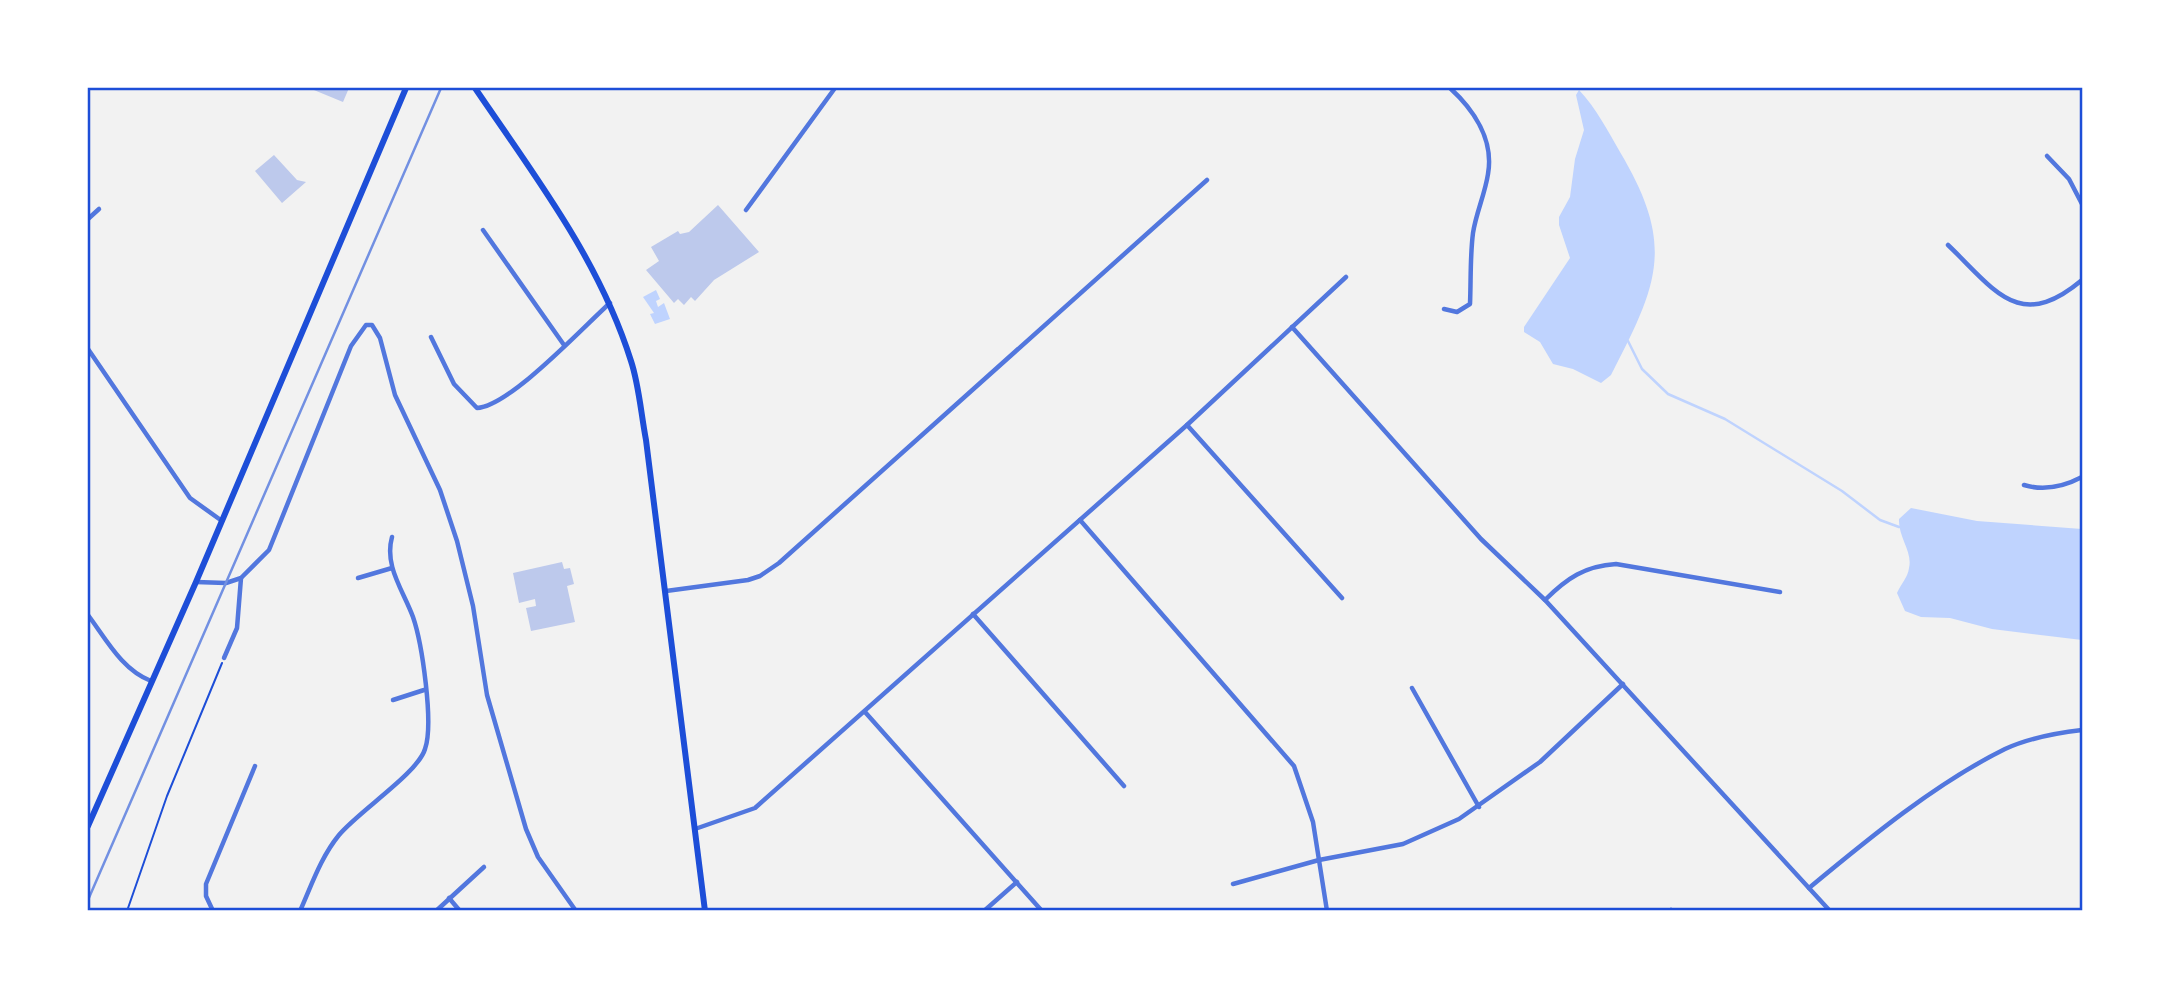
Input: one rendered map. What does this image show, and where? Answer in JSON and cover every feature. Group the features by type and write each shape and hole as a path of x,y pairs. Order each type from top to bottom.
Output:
{"main road":[{"path":"88,826 222,521 406,88"},
{"path":"475,88 574,233 610,302 632,363 666,591 705,911"}],"street":[{"path":"746,210 835,88"},
{"path":"1444,309 1457,312 1470,304 1473,233 1489,172 1487,145 1478,121 1464,101 1450,88"},
{"path":"2047,156 2070,179 2082,204"},
{"path":"666,591 748,580 769,569 1208,180"},
{"path":"88,219 99,209"},
{"path":"483,230 564,345"},
{"path":"1948,245 2003,298 2025,306 2048,303 2082,280"},
{"path":"695,828 755,808 1187,425 1346,277"},
{"path":"431,337 454,384 477,408 500,401 610,302"},
{"path":"195,582 226,583 242,578 269,550 351,345 366,326 376,329 395,395 440,489 457,541 473,606 487,695 526,830 538,857 576,911"},
{"path":"1292,327 1481,539 1545,600 1830,911"},
{"path":"88,349 190,498 222,521"},
{"path":"1187,425 1342,598"},
{"path":"2024,485 2040,489 2070,483 2082,477"},
{"path":"1080,520 1287,756 1304,789 1320,860 1327,911"},
{"path":"300,911 318,868 338,836 421,759 429,727 419,641 392,568 388,551 392,537"},
{"path":"1545,600 1576,574 1599,565 1616,564 1780,592"},
{"path":"358,578 392,568"},
{"path":"224,658 237,628 242,578"},
{"path":"972,614 1124,786"},
{"path":"88,615 124,663 134,673 151,681"},
{"path":"1233,884 1320,860 1403,844 1433,832 1479,807 1540,762 1623,684"},
{"path":"1412,688 1479,807"},
{"path":"393,700 424,690"},
{"path":"865,712 1042,911"},
{"path":"1809,888 1870,839 1962,774 2007,748 2047,735 2082,730"},
{"path":"213,911 206,896 206,884 254,766"},
{"path":"436,911 484,867"},
{"path":"984,911 1017,883"},
{"path":"449,898 460,911"}],"path":[{"path":"128,911 167,796 224,658"}],"water":[{"path":"1579,90 1601,120 1638,185 1649,214 1654,240 1654,265 1640,315 1611,375 1601,383 1573,369 1553,364 1540,342 1524,332 1524,327 1570,258 1559,217 1570,197 1575,159 1584,130 1576,95"},
{"path":"656,290 660,299 656,301 658,307 664,303 670,319 655,324 650,314 654,313 643,297"},
{"path":"1911,508 1977,521 2082,529 2082,640 1992,629 1950,618 1921,617 1905,611 1897,593 1910,562 1899,519"}],"building":[{"path":"309,88 349,88 343,102"},
{"path":"274,155 297,180 306,182 282,203 255,171"},
{"path":"718,205 759,252 714,280 695,301 691,297 684,305 678,299 674,303 646,270 659,261 651,247 678,231 680,234 689,232"},
{"path":"562,562 564,569 570,568 574,584 567,586 575,622 531,631 526,608 536,606 535,599 519,603 513,573"}],"waterway":[{"path":"1628,341 1642,369 1668,394 1725,419 1842,491 1880,520 1899,527"}],"railway":[{"path":"88,900 441,88"}]}
